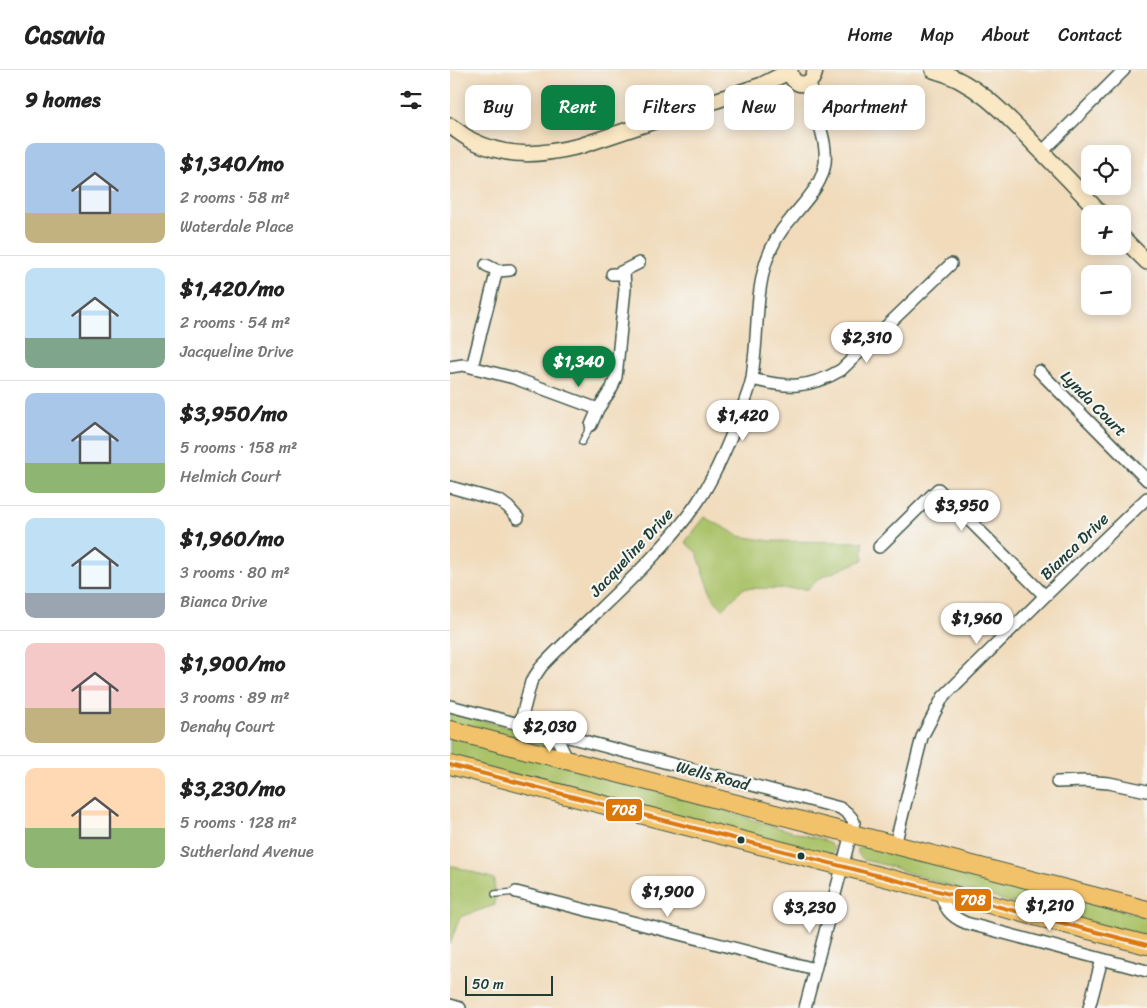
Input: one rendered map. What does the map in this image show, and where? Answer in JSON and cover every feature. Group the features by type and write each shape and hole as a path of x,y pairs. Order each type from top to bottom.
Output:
{"main road":[{"name":"Wells Road","path":"450,730 1147,910"},
{"path":"450,765 1147,945"}],"street":[{"path":"933,70 942,72 969,85 984,96 1042,152 1092,205"},
{"path":"1042,152 1124,70"},
{"path":"450,126 473,141 490,147 524,154 542,154 580,146 762,85 805,75"},
{"name":"Jacqueline Drive","path":"520,724 531,682 541,667 655,554 697,503 713,477 728,444 752,379 759,295 766,260 781,231 809,199 822,175 825,163 823,135 805,75"},
{"path":"1131,245 1147,262"},
{"path":"612,274 617,274 639,263"},
{"path":"752,379 788,385 807,384 827,378 841,370 951,264"},
{"path":"486,265 498,270 510,270"},
{"path":"472,367 498,270"},
{"path":"591,425 598,409 612,388 616,377 625,289 624,271"},
{"path":"450,366 472,367 526,382 598,409"},
{"name":"Lynda Court","path":"1039,370 1147,480"},
{"path":"450,487 500,501 518,518"},
{"path":"879,547 938,489 1045,596"},
{"name":"Bianca Drive","path":"895,845 922,737 943,697 1147,498"},
{"name":"Wells Road","path":"450,706 840,808 846,811 854,822 850,833"},
{"path":"555,734 568,761"},
{"path":"1057,782 1084,781 1109,783 1147,791"},
{"path":"805,1008 850,833"},
{"path":"516,892 815,970"},
{"path":"940,892 944,907 957,920 1147,971"},
{"path":"1090,1008 1102,959"},
{"path":"450,1005 460,1008"}],"lane":[{"path":"582,442 591,425"},
{"path":"495,894 516,892"}],"green space":[{"path":"705,517 739,536 771,541 863,542 863,560 820,578 808,589 744,588 723,609 713,599 697,553 685,542"},
{"path":"450,712 552,739 557,749 450,724"},
{"path":"450,736 672,793 753,820 822,839 835,849 832,854 824,855 450,758"},
{"path":"869,845 1147,917 1147,939 940,883 864,860 858,854 858,848"},
{"path":"450,866 494,879 495,905 460,917 450,944"}],"transit line":[{"name":"708","path":"450,765 1147,945"}]}
